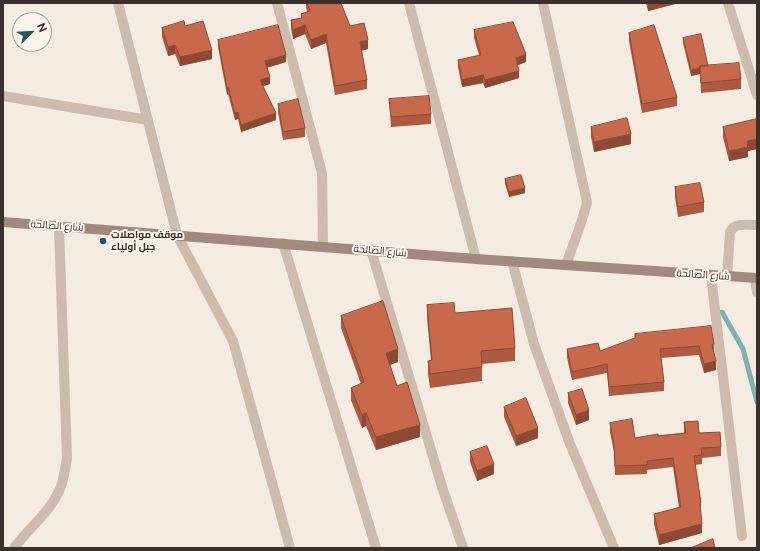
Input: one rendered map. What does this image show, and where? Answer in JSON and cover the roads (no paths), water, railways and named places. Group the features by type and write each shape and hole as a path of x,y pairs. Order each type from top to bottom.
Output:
{"main road":[{"name":"شارع الصالحة","path":"3,222 476,259 756,278"}],"street":[{"path":"118,3 177,235 233,341 290,548"},
{"path":"277,3 322,173 323,246"},
{"path":"409,3 476,259"},
{"path":"543,3 587,202 583,221 566,265"},
{"path":"728,3 757,95"},
{"path":"3,96 148,120"},
{"path":"727,277 730,232 732,228 736,225 757,225"},
{"path":"14,548 22,537 44,514 59,491 67,458 59,226"},
{"path":"283,243 376,548"},
{"path":"371,250 443,490 462,548"},
{"path":"512,261 536,351 570,444 614,548"},
{"path":"711,276 742,536"},
{"path":"756,278 757,292"}],"waterway":[{"path":"722,312 743,349 757,402"}],"place":[{"name":"موقف مواصلات جبل أولياء","path":"103,241"}]}
